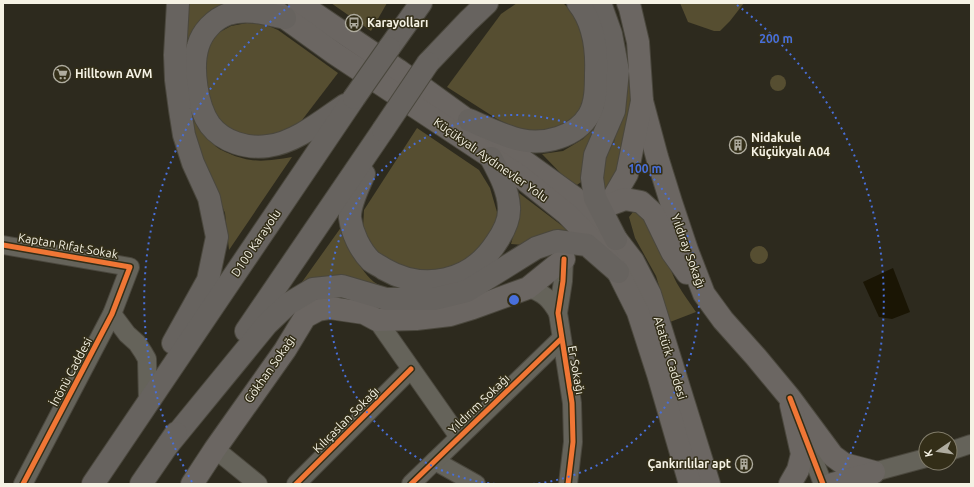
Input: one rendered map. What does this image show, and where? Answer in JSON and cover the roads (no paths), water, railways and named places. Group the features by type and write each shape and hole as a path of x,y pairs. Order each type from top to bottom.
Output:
{"highway":[{"path":"148,402 160,366 208,280 217,237 209,198 193,163 184,135 176,80 175,61 178,3"},
{"path":"389,48 401,3"},
{"name":"D100 Karayolu","path":"93,484 354,98 421,3"},
{"path":"141,484 383,130 466,3"},
{"path":"428,63 468,20 487,3"},
{"path":"469,120 521,140 538,142 567,134 579,126 588,116 592,108 596,83 597,63 595,44 590,24 578,3"},
{"path":"600,3 611,34 618,71 614,111 595,155 592,178 594,198 616,239"},
{"path":"292,10 228,14 214,22 204,33 198,47 195,65 199,100 210,126 220,135 237,144 251,147 268,146 287,141 310,128 354,98"},
{"path":"383,130 354,196 350,217 357,241 371,261 396,275 408,279 421,282 433,282 452,278 470,269 488,255 501,235 508,217 509,208 508,198 502,181 491,158"},
{"path":"168,445 266,324 288,304 313,289 342,286 386,299 434,299 467,291 536,248 557,241 587,245 618,272"}],"main road":[{"name":"Küçükyalı Aydınevler Yolu","path":"264,3 292,10 398,70 575,198 616,239"},
{"path":"628,3 638,42 642,101 627,174 609,205 625,199 641,202 653,213 672,252 704,294"},
{"name":"Küçükyalı Aydınevler Yolu","path":"292,10 334,53 521,177 567,214 596,244 618,272 638,312 658,374 690,484"},
{"name":"Yıldıray Sokağı","path":"642,101 669,196 687,250 704,294 723,320 790,398 833,456 844,464 874,472"},
{"name":"Atatürk Caddesi","path":"616,239 633,261 650,294 709,478"},
{"path":"377,320 416,319 450,315 473,308 528,288 564,259"},
{"name":"Gökhan Sokağı","path":"192,484 285,350 305,317 318,310 330,308 364,313 377,320"},
{"name":"Yıldıray Sokağı","path":"790,398 802,454 798,470 790,484"},
{"path":"832,484 874,472"}],"street":[{"name":"Kaptan Rıfat Sokak","path":"3,245 130,267"},
{"name":"Er Sokağı","path":"564,259 563,281 558,314 572,403 573,442 568,484"},
{"name":"İnönü Caddesi","path":"23,484 112,314 130,267"},
{"name":"Er Sokağı","path":"528,288 535,290 551,300 558,314"},
{"path":"112,314 143,352 147,360 148,402"},
{"path":"377,320 459,437"},
{"name":"Yıldırım Sokağı","path":"411,484 561,339"},
{"name":"Kılıçaslan Sokağı","path":"296,484 411,369"},
{"name":"Yıldıray Sokağı","path":"790,398 824,484"},
{"path":"958,448 971,444"},
{"path":"215,449 258,484"},
{"path":"874,472 918,460"},
{"path":"435,461 476,484"}],"place":[{"name":"Karayolları","path":"354,23"},
{"name":"Hilltown AVM","path":"62,74"},
{"name":"Nidakule Küçükyalı A04","path":"738,145"},
{"name":"Çankırılılar apt","path":"744,464"}]}
